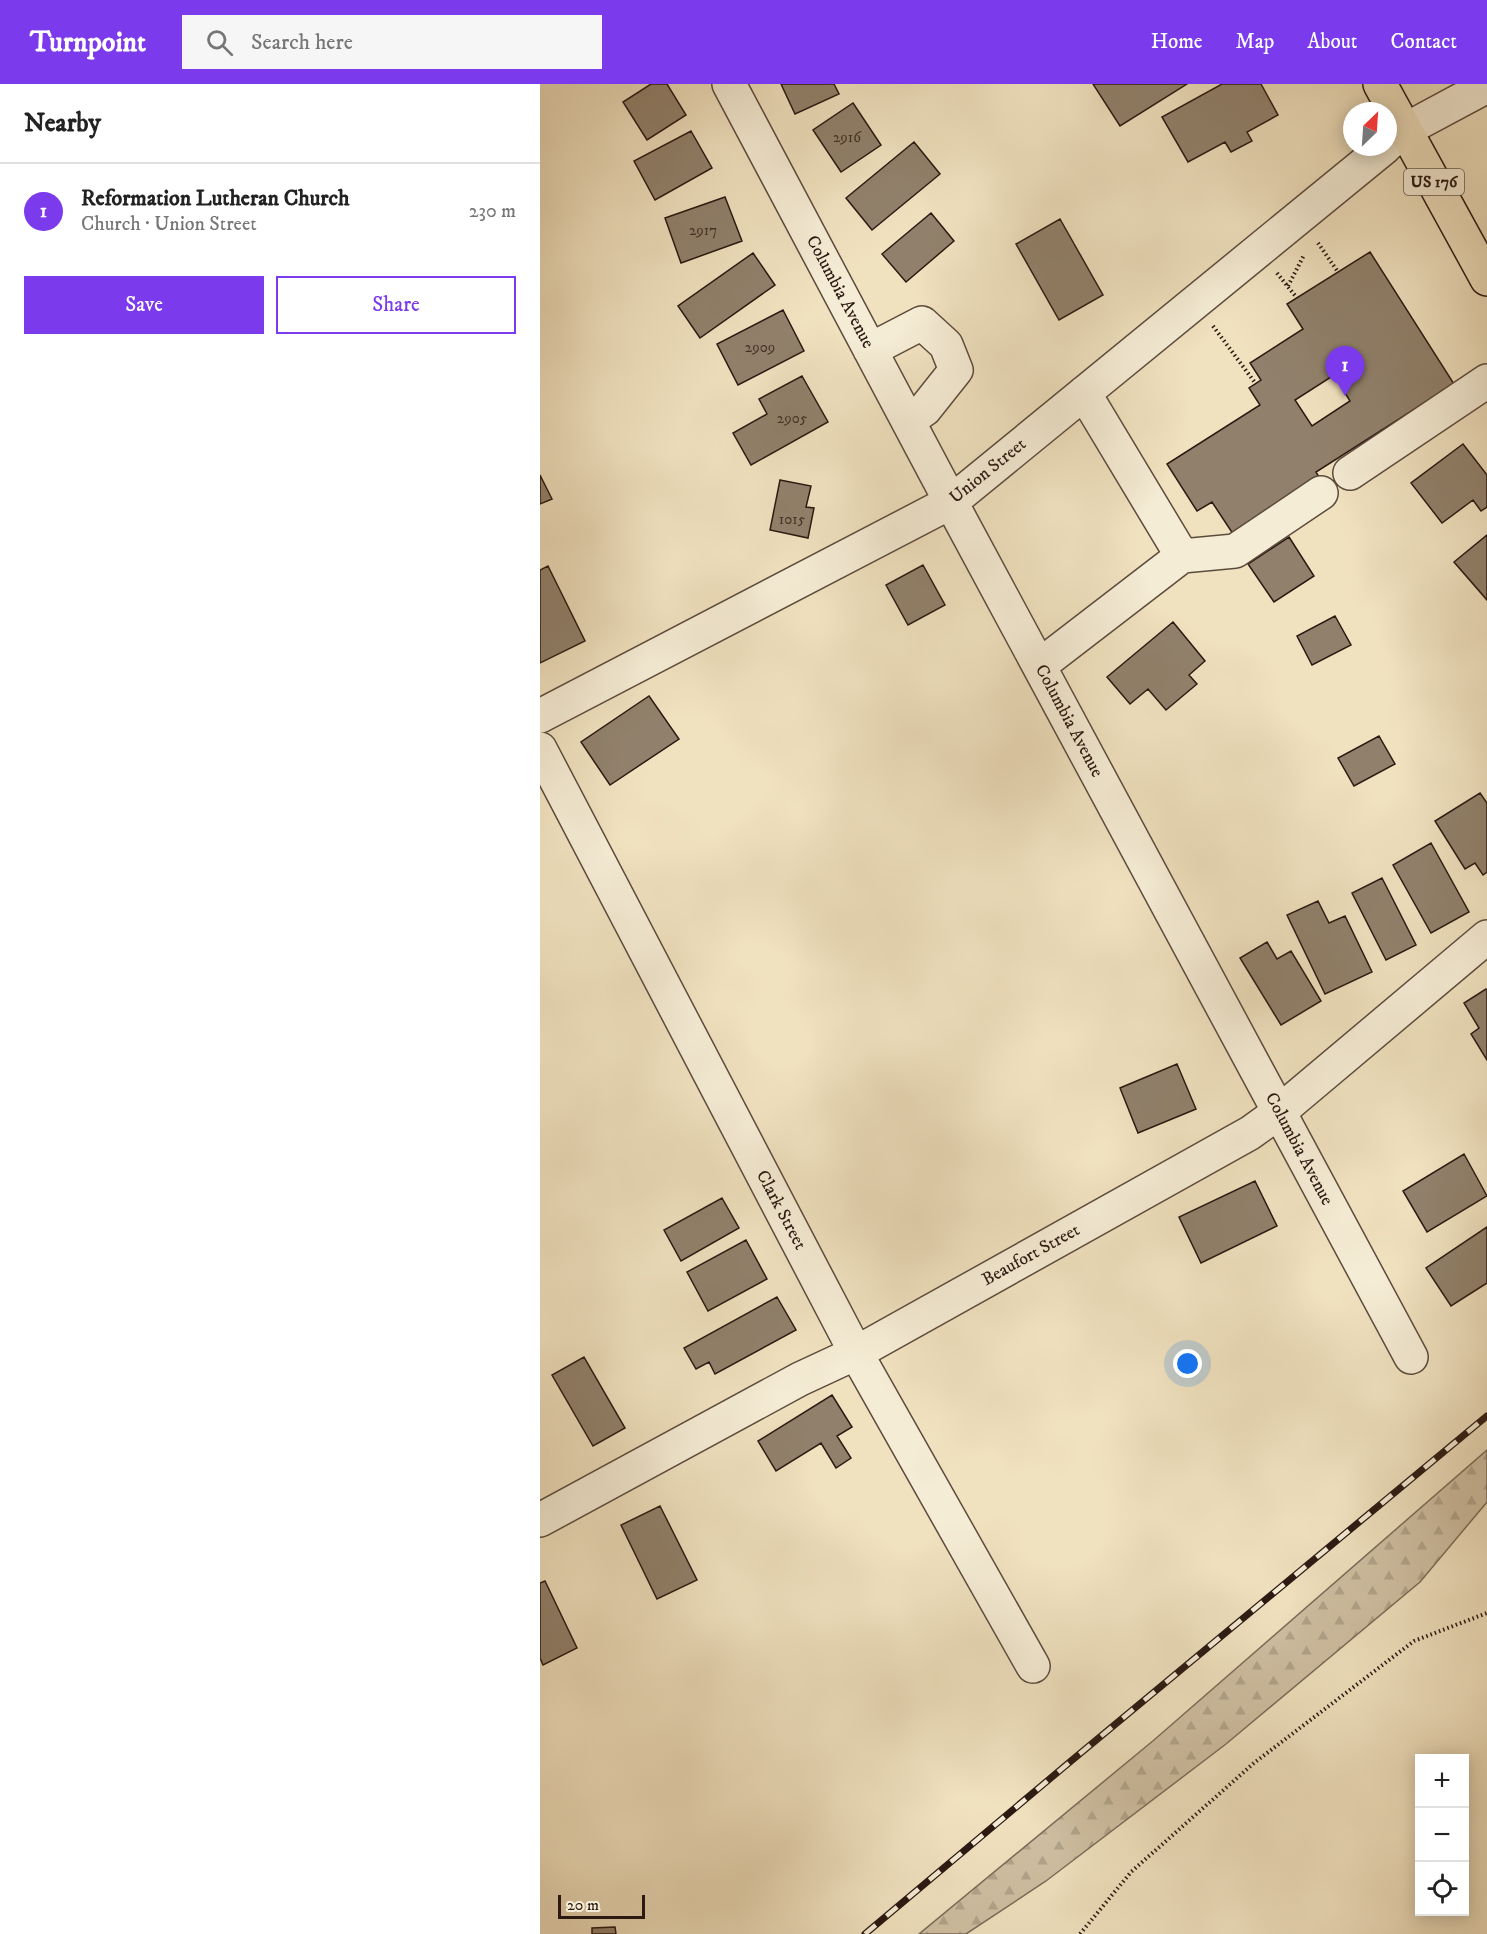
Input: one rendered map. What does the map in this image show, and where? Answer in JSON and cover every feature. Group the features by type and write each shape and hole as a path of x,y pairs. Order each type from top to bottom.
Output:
{"main road":[{"name":"US 176","path":"1380,84 1384,102"},
{"name":"US 176","path":"1397,146 1487,279"}],"street":[{"name":"Columbia Avenue","path":"729,84 1411,1357"},
{"name":"Union Street","path":"1397,138 1487,86"},
{"name":"Union Street","path":"540,716 951,502 1373,156"},
{"path":"870,350 922,323 946,345 956,370 925,410 908,421"},
{"path":"1350,473 1487,381"},
{"path":"1084,393 1182,556"},
{"path":"1039,666 1182,556 1235,551 1321,493"},
{"name":"Clark Street","path":"540,749 856,1353 1033,1666"},
{"name":"Beaufort Street","path":"540,1520 800,1379 856,1353 1250,1133 1279,1112 1487,937"}],"path":[{"path":"1313,237 1338,272"},
{"path":"1288,286 1308,246"},
{"path":"1273,269 1297,298"},
{"path":"1209,321 1256,384"},
{"path":"1080,1934 1131,1872 1254,1763 1414,1641 1487,1613"}],"green space":[{"path":"1487,1450 1487,1502 1420,1582 1226,1744 1046,1881 966,1934 919,1934 1154,1740"}],"building":[{"path":"651,84 667,84 686,115 647,140 623,102"},
{"path":"781,84 834,84 839,94 795,114"},
{"path":"1093,84 1187,84 1120,126"},
{"path":"1222,84 1261,84 1278,115 1247,132 1252,141 1231,152 1225,142 1188,162 1162,117"},
{"path":"853,103 881,145 841,172 813,130"},
{"path":"691,131 712,168 655,200 634,161"},
{"path":"914,142 940,174 872,230 846,198"},
{"path":"725,197 742,241 681,263 665,218"},
{"path":"931,213 954,241 906,282 882,254"},
{"path":"1060,219 1103,295 1059,320 1016,244"},
{"path":"1370,252 1454,384 1316,472 1322,482 1235,537 1212,502 1197,511 1167,464 1260,405 1249,388 1261,380 1250,363 1303,329 1287,304","holes":["1334,375 1350,401 1312,426 1295,400"]},
{"path":"753,253 775,285 700,338 678,306"},
{"path":"783,310 804,351 738,385 717,344"},
{"path":"802,376 828,422 751,465 733,433 767,414 759,399"},
{"path":"1463,444 1487,475 1487,507 1481,511 1473,500 1442,523 1411,483"},
{"path":"540,475 552,499 540,504"},
{"path":"780,480 811,486 806,507 814,508 808,538 770,530"},
{"path":"1487,535 1487,600 1454,562"},
{"path":"1289,537 1314,576 1274,602 1248,564"},
{"path":"923,565 945,605 908,625 886,585"},
{"path":"548,566 585,641 540,663 540,570"},
{"path":"1335,616 1351,645 1312,665 1297,636"},
{"path":"1173,622 1205,661 1189,675 1197,684 1166,710 1148,689 1130,704 1107,677"},
{"path":"649,696 679,739 610,785 581,742"},
{"path":"1379,736 1395,764 1354,786 1338,758"},
{"path":"1480,793 1487,803 1487,872 1483,875 1475,863 1465,869 1435,821"},
{"path":"1431,843 1469,912 1431,933 1393,865"},
{"path":"1382,878 1416,945 1386,960 1352,893"},
{"path":"1318,901 1329,923 1345,916 1372,972 1325,994 1287,915"},
{"path":"1267,942 1277,959 1291,951 1321,1001 1281,1025 1240,958"},
{"path":"1486,989 1487,1060 1471,1034 1479,1028 1464,1003"},
{"path":"1177,1064 1196,1109 1138,1133 1120,1088"},
{"path":"1464,1154 1487,1196 1427,1232 1403,1191"},
{"path":"1255,1181 1277,1226 1201,1263 1179,1217"},
{"path":"722,1198 739,1228 681,1261 664,1230"},
{"path":"1487,1227 1487,1283 1451,1306 1426,1268"},
{"path":"746,1240 767,1279 708,1311 687,1272"},
{"path":"777,1297 796,1330 715,1374 709,1362 696,1369 684,1348"},
{"path":"584,1357 625,1428 593,1446 552,1375"},
{"path":"832,1395 852,1427 837,1436 851,1458 836,1468 821,1443 776,1471 758,1441"},
{"path":"660,1506 697,1580 657,1599 621,1525"},
{"path":"545,1581 577,1648 543,1665 540,1658 540,1583"},
{"path":"615,1927 616,1934 592,1934 592,1928"}],"railway":[{"path":"865,1934 1487,1416"}],"place":[{"name":"Reformation Lutheran Church","path":"1345,396"}]}
